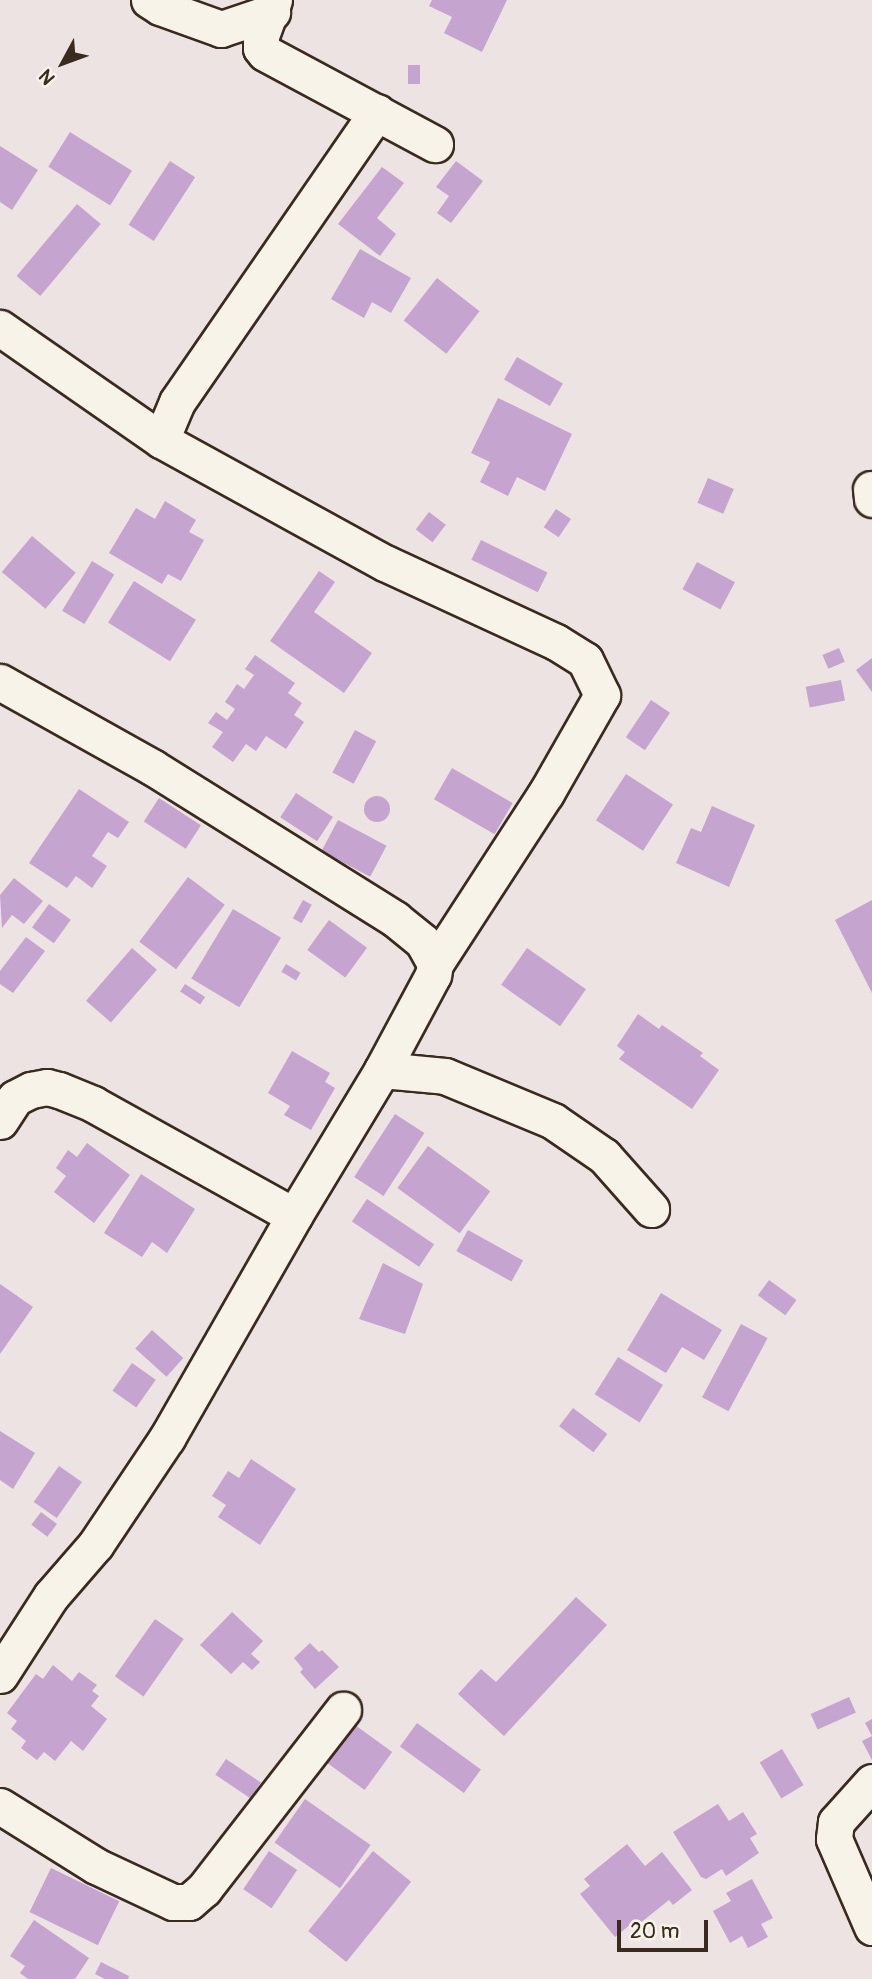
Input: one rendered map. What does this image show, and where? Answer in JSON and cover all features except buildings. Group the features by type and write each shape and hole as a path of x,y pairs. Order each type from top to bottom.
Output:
{"street":[{"path":"149,0 160,7 221,29 273,6"},
{"path":"273,6 261,36 261,48 265,53 435,144"},
{"path":"161,440 177,402 377,112"},
{"path":"0,328 161,440 385,563 556,642 585,660 602,695 546,793 435,964 426,989 382,1070 293,1216 167,1438 96,1544 51,1596 0,1675"},
{"path":"0,682 152,767 395,919 423,942 435,964"},
{"path":"382,1070 445,1076 553,1121 604,1156 651,1209"},
{"path":"0,1121 15,1098 31,1090 47,1087 59,1090 93,1104 293,1216"},
{"path":"0,1806 96,1866 173,1902 189,1902 234,1852 343,1710"},
{"path":"872,1782 835,1822 834,1839 872,1927"}]}
